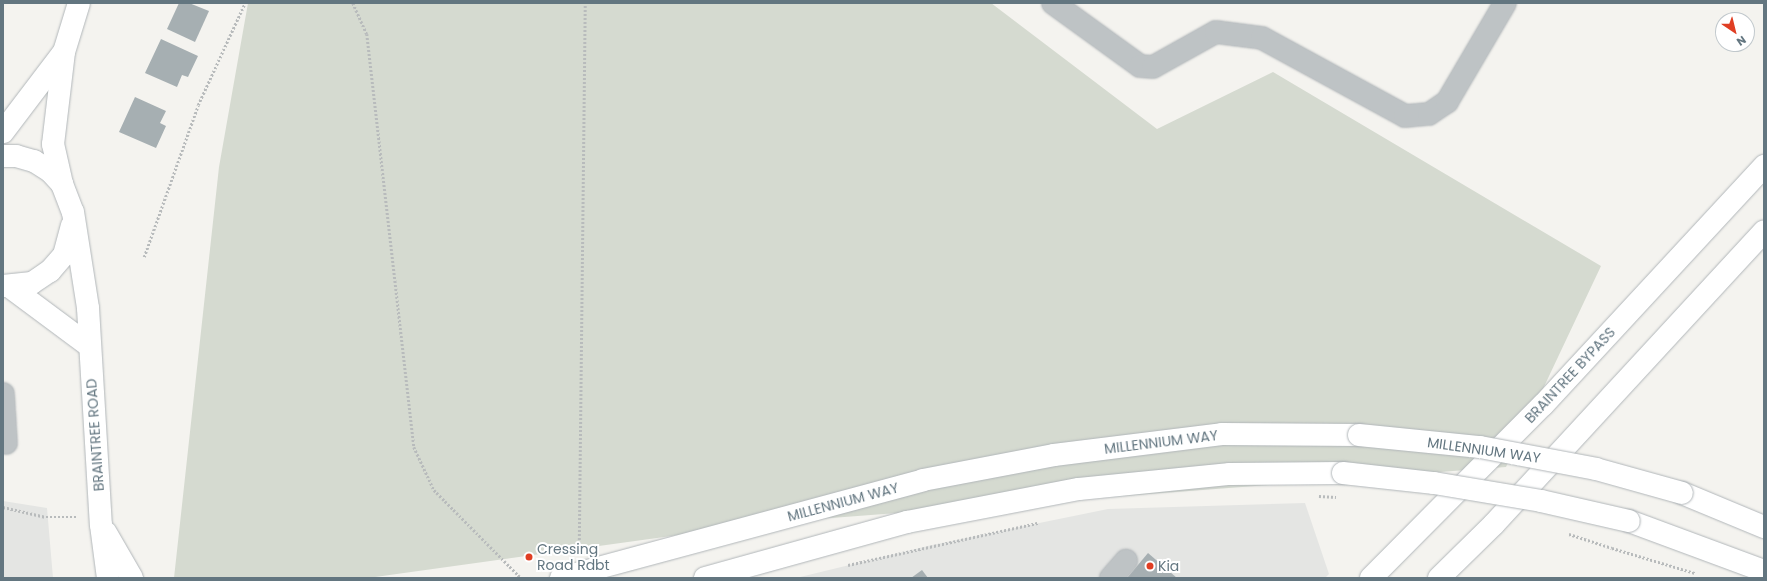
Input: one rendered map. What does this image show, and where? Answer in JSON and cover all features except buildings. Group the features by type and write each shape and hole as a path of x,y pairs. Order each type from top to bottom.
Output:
{"main road":[{"path":"7,287 32,282 50,271 64,255 72,234 73,212 62,184 53,144 64,52 79,3"},
{"path":"3,132 64,52"},
{"path":"3,156 16,156 34,161 50,171 62,184"},
{"name":"BRAINTREE BYPASS","path":"1371,578 1543,405 1764,166"},
{"name":"BRAINTREE ROAD","path":"73,212 88,308 88,345 98,450 101,521 108,578"},
{"path":"1439,578 1494,524 1764,231"},
{"path":"7,287 88,345"},
{"name":"MILLENNIUM WAY","path":"570,576 923,480 1054,455 1222,434 1359,435 1480,447 1596,469 1682,493 1764,527"},
{"path":"705,578 907,522 1079,489 1230,474 1344,473 1434,484 1541,501 1628,521 1764,571"},
{"path":"101,521 132,578"}],"street":[{"path":"1053,3 1140,66 1153,67 1216,32 1262,38 1405,116 1429,114 1447,102 1505,3"},
{"path":"3,394 6,443"},
{"path":"1111,578 1126,561"}],"path":[{"path":"144,257 198,104 245,3"},
{"path":"353,3 367,34 414,447 434,490 521,578"},
{"path":"570,576 585,3"},
{"path":"1311,496 1319,496"},
{"path":"3,507 46,518 101,521"},
{"path":"842,567 1039,523"},
{"path":"1612,548 1703,576"}],"shaded area":[{"path":"248,3 991,3 1157,129 1273,72 1601,266 1506,467 765,523 368,578 174,578 219,167"},
{"path":"3,501 47,508 53,578 3,578"},
{"path":"1305,503 1329,574 1325,578 796,578 932,545 1108,509"}],"place":[{"name":"Cressing Road Rdbt","path":"529,557"},
{"name":"Kia","path":"1150,566"}]}
